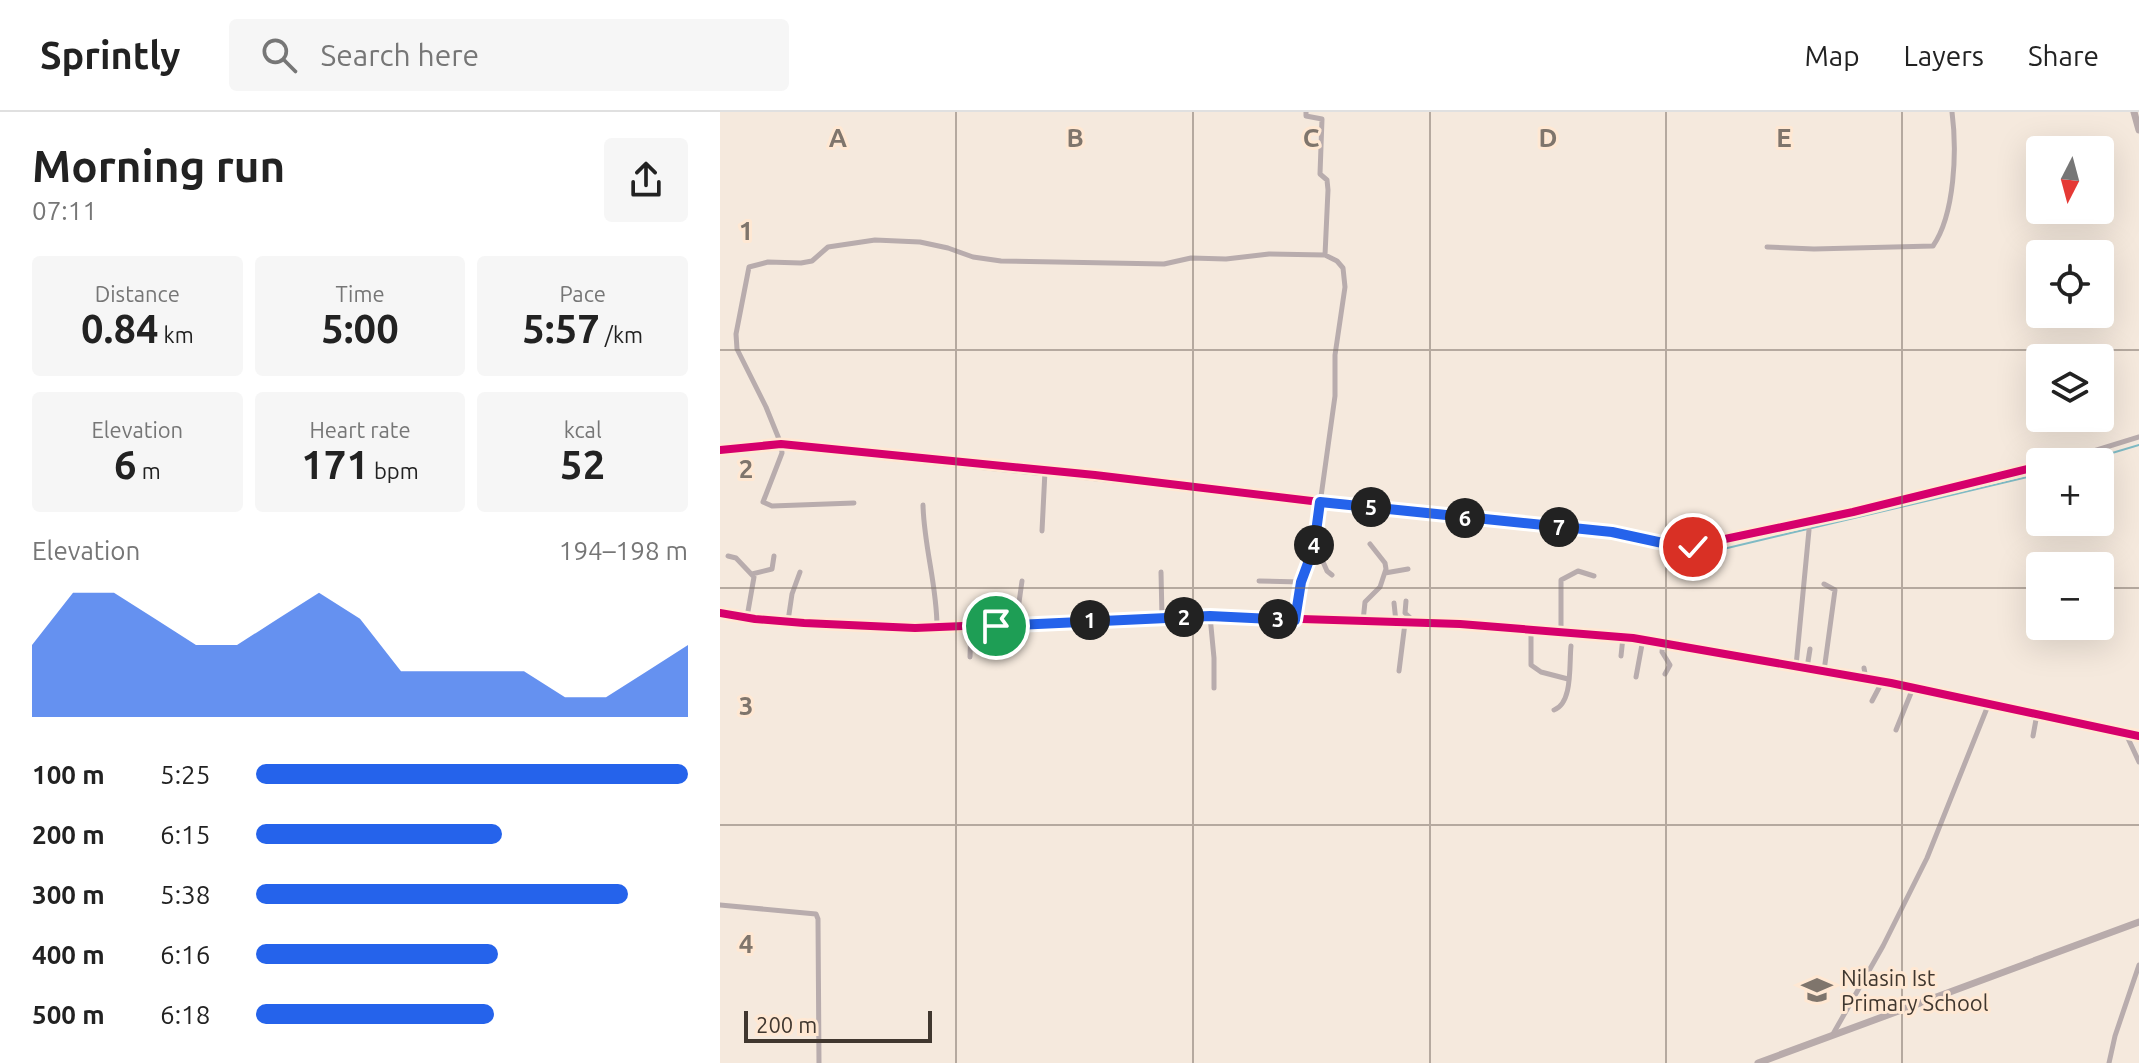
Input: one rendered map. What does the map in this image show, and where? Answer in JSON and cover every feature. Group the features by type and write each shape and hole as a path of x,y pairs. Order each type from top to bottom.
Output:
{"street":[{"path":"1306,112 1306,116 1322,119 1320,174 1327,180 1328,190 1325,255"},
{"path":"1767,247 1837,249 1933,246 1943,224 1950,188 1954,148 1952,112"},
{"path":"2134,112 2139,130"},
{"path":"854,503 765,504 782,453 781,444 737,349 736,334 746,271 753,265 812,261 828,247 875,240 920,242 973,257 1001,261 1060,264 1164,264 1191,258 1325,255 1343,268 1345,287 1335,355 1335,396 1314,547 1301,582 1295,620"},
{"path":"2103,448 2139,437"},
{"path":"720,450 781,444 1612,532 1687,547 2026,469"},
{"path":"1042,531 1045,471"},
{"path":"923,505 925,542 935,586 937,627"},
{"path":"1796,666 1809,530"},
{"path":"1363,622 1365,602 1380,587 1385,573 1385,563 1370,544"},
{"path":"1314,547 1332,575"},
{"path":"728,556 736,558 752,574 754,582 747,618"},
{"path":"752,574 772,569 774,556"},
{"path":"1385,573 1408,569"},
{"path":"1561,632 1561,580 1578,571 1594,576"},
{"path":"788,622 792,594 800,572"},
{"path":"1161,572 1162,617"},
{"path":"1015,625 1022,581"},
{"path":"1259,581 1301,582"},
{"path":"1824,584 1835,590 1824,671"},
{"path":"1406,601 1405,613 1416,623"},
{"path":"1394,603 1400,623 1399,671"},
{"path":"720,613 788,622 937,627 1210,616 1416,623 1643,638 1990,702 2139,736"},
{"path":"1210,616 1214,688"},
{"path":"970,657 971,626"},
{"path":"1531,630 1531,665 1541,672 1568,679"},
{"path":"1621,656 1623,637"},
{"path":"1636,677 1643,638"},
{"path":"1664,642 1662,652 1670,665 1665,674"},
{"path":"1554,710 1566,700 1571,646"},
{"path":"1807,668 1810,649"},
{"path":"1864,668 1866,679"},
{"path":"1872,701 1882,682"},
{"path":"1896,730 1913,688"},
{"path":"1832,1036 1883,946 1927,858 1990,702"},
{"path":"2033,736 2037,713"},
{"path":"2125,733 2139,762"},
{"path":"720,905 816,914 819,1063"},
{"path":"1758,1063 2139,922"},
{"path":"2109,1063 2139,965"}],"waterway":[{"path":"2114,452 2139,445"},
{"path":"720,455 779,449"},
{"path":"785,449 1041,475"},
{"path":"1048,475 1631,540 1698,555 2026,477"}],"cycle path":[{"path":"720,450 781,444 1095,475 1612,532 1687,547 1853,512 2026,469"},
{"path":"720,613 804,623 915,628 1210,616 1460,624 1633,638 1891,683 2139,736"}],"place":[{"name":"Nilasin Ist Primary School","path":"1817,990"}],"route":[{"path":"996,626 1210,616 1295,620 1301,582 1314,547 1320,502 1612,532 1693,547"}]}
